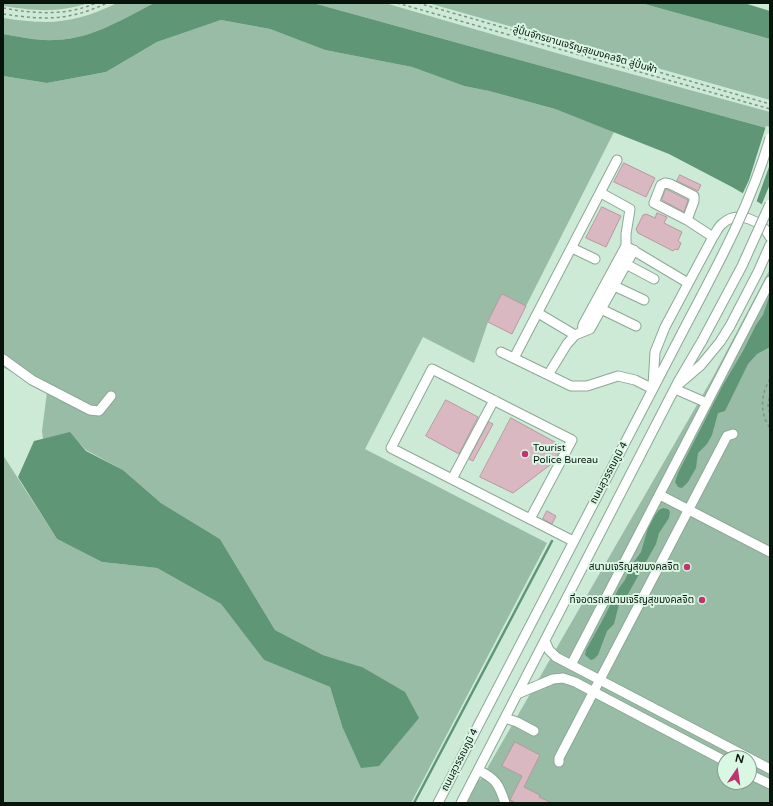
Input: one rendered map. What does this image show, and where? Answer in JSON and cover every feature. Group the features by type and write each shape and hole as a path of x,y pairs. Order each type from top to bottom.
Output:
{"street":[{"name":"ถนนสุวรรณภูมิ 4","path":"438,803 725,252 742,216 770,138"},
{"path":"514,358 617,160"},
{"path":"687,220 694,201 694,196 670,184 663,184 654,203 687,220 713,237"},
{"path":"601,193 630,209 626,234 630,248 688,284"},
{"name":"ถนนสุวรรณภูมิ 4","path":"461,803 675,388 742,266 770,204"},
{"path":"501,352 565,384 578,387 587,386 610,378 623,376 653,388 655,352 665,327 713,237 722,224 728,220 747,218 756,221 764,228 770,237"},
{"path":"707,403 675,388 701,365 720,342 748,292 770,245"},
{"path":"572,248 595,259"},
{"path":"548,375 567,344 578,333 610,284 630,248"},
{"path":"622,262 654,279"},
{"path":"571,665 770,281"},
{"path":"538,314 578,333 590,329 601,309 610,284"},
{"path":"610,284 644,300"},
{"path":"601,309 636,326"},
{"path":"3,359 32,380 90,410 99,411 111,396"},
{"path":"530,518 572,440 432,369 391,448 574,541"},
{"path":"452,479 494,400"},
{"path":"559,762 559,758 687,509 726,436 733,434"},
{"path":"660,495 770,552"},
{"path":"545,641 552,653 571,665 770,768"},
{"path":"517,694 554,679 562,678 575,682 593,693 717,757"},
{"path":"505,718 518,722 534,731"},
{"path":"478,770 490,776 501,788 505,803"},
{"path":"757,778 770,784"}],"path":[{"path":"3,8 46,13 70,12 96,3"},
{"path":"3,14 46,19 71,16 93,10 107,3"},
{"name":"ลู่ปั่นจักรยานเจริญสุขมงคลจิต ลู่ปั่นฟ้า","path":"397,3 770,109"},
{"path":"418,3 770,104"},
{"path":"770,379 762,396 762,406 765,418 770,428"},
{"path":"770,392 768,406 770,414"}],"shaded area":[{"path":"3,3 89,3 56,10 46,10 3,6"},
{"path":"117,3 154,3 106,27 69,39 43,40 3,34 3,18 34,22 61,21 88,15"},
{"path":"154,3 313,3 770,129 770,209 669,154 555,109 489,91 464,86 412,67 325,50 270,29 221,20 157,42 106,72 47,83 3,76 3,34 43,40 69,39 106,27"},
{"path":"313,3 385,3 577,59 770,112 770,129"},
{"path":"428,3 641,3 770,39 770,100"},
{"path":"641,3 744,3 770,11 770,39"},
{"path":"221,20 270,29 325,50 412,67 464,86 489,91 555,109 614,132 526,306 502,294 488,322 474,363 423,337 365,449 547,543 411,803 3,803 3,455 57,539 102,562 157,568 221,604 264,660 330,687 342,726 362,667 323,655 275,630 220,539 161,503 123,470 86,450 70,433 43,439 42,431 47,392 3,367 3,76 47,83 106,72 157,42"},
{"name":"สนามเจริญสุขมงคลจิต","path":"770,269 770,803 463,803 474,781 481,779 713,377"},
{"path":"770,294 770,347 757,354 748,364 725,411 718,413 712,435 707,444 698,453 696,468 688,482 682,488 678,487 675,482 678,473 723,385 763,315"},
{"path":"70,432 86,451 123,470 161,503 220,539 275,630 323,655 362,667 405,692 419,718 379,766 361,768 342,726 330,687 264,660 221,604 157,568 102,562 57,539 18,477 34,441"},
{"path":"663,508 668,509 670,512 669,518 659,533 656,544 628,594 619,604 614,624 607,631 598,655 591,660 585,655 586,650 619,588 625,580 631,566 641,552 648,528 655,515"}],"pier":[{"path":"766,126 770,127 770,164 756,203 742,195 749,180"},
{"path":"770,184 770,211 761,206"}],"building":[{"path":"624,163 655,178 646,197 614,182"},
{"path":"680,175 701,185 698,191 677,181"},
{"path":"666,189 688,200 684,212 662,200"},
{"path":"602,207 621,216 606,247 586,238"},
{"path":"657,213 667,217 664,223 682,232 678,241 681,243 678,250 675,249 673,251 638,233 636,229 643,215 646,214 655,218"},
{"path":"502,294 526,306 512,334 488,322"},
{"path":"446,400 478,417 459,454 426,436"},
{"name":"Tourist Police Bureau","path":"511,418 562,446 554,462 513,493 480,477"},
{"path":"489,422 493,424 473,461 469,459"},
{"path":"547,511 556,516 552,524 543,519"},
{"path":"515,742 540,755 524,787 540,795 539,797 552,803 516,803 510,800 522,776 502,766"}],"waterway":[{"path":"414,803 552,541"}],"place":[{"name":"Tourist Police Bureau","path":"525,454"},
{"name":"สนามเจริญสุขมงคลจิต","path":"687,567"},
{"name":"ที่จอดรถสนามเจริญสุขมงคลจิต","path":"702,600"}]}
